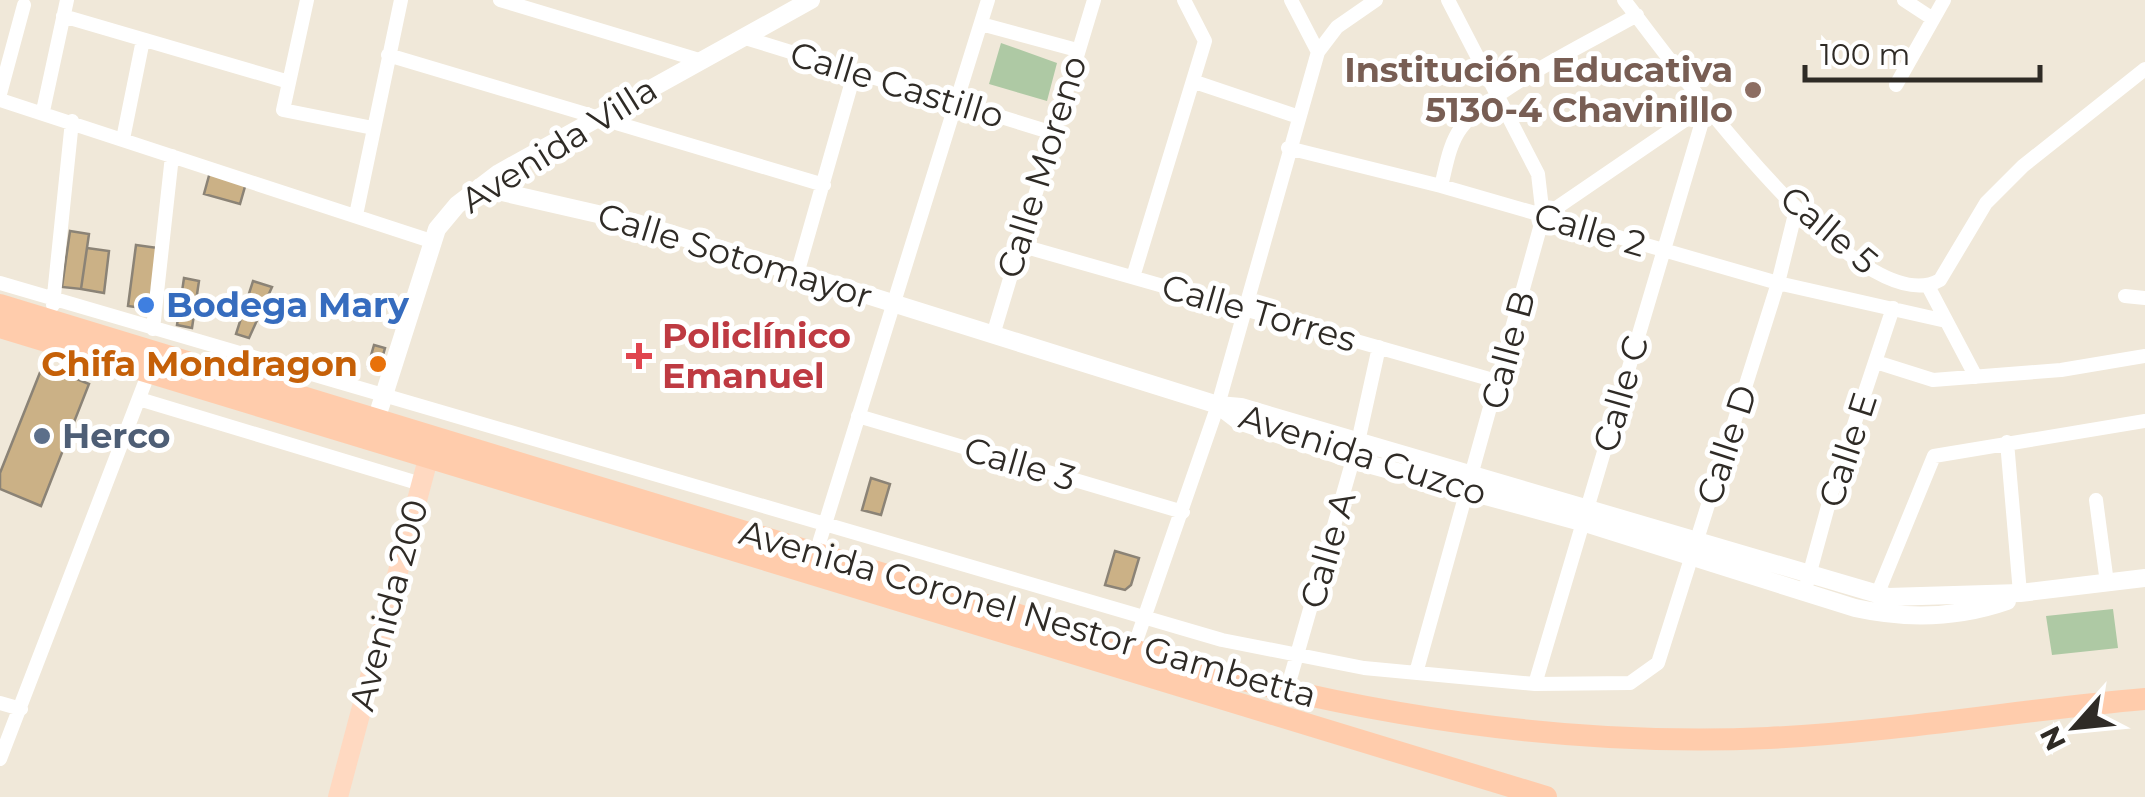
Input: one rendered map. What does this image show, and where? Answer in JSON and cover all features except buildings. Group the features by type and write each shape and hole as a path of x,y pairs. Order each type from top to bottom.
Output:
{"highway":[{"name":"Avenida Coronel Nestor Gambetta","path":"0,305 53,310 376,420 432,448 1546,797"},
{"name":"Avenida Coronel Nestor Gambetta","path":"0,327 149,372 816,553 1133,650 1286,692 1455,723 1696,740 1844,733 2145,699"}],"main road":[{"name":"Avenida 200","path":"338,797 432,448"}],"street":[{"path":"43,111 66,0"},
{"path":"308,0 282,110 374,128"},
{"path":"356,215 401,0"},
{"path":"500,0 699,60"},
{"name":"Avenida Villa","path":"376,420 431,241 448,214 480,187 594,118 810,0"},
{"path":"816,553 988,0"},
{"name":"Calle Moreno","path":"993,335 1094,0"},
{"path":"1133,277 1205,41 1184,0"},
{"path":"1291,0 1318,52"},
{"path":"1133,650 1218,405 1318,52 1337,27 1376,0"},
{"path":"1448,0 1538,174 1543,217 1708,105"},
{"name":"Calle 5","path":"1624,0 1796,210 1875,273 1903,286 1928,286"},
{"path":"1904,0 1933,18"},
{"path":"1896,84 1944,0"},
{"path":"24,5 0,97 431,241"},
{"path":"1440,186 1455,137 1464,124 1499,96 1636,15"},
{"path":"64,16 289,82"},
{"path":"981,24 1077,50"},
{"name":"Calle Castillo","path":"742,36 1052,133"},
{"path":"122,139 143,40"},
{"path":"388,56 824,185"},
{"path":"1976,377 1928,286 1940,280 1986,203 2023,166 2145,70"},
{"path":"797,274 855,72"},
{"path":"1194,82 1299,116"},
{"name":"Calle C","path":"1536,684 1662,249 1708,105"},
{"path":"53,310 72,121"},
{"name":"Calle 2","path":"1288,148 1440,186 1778,283 1946,320"},
{"path":"152,329 172,156"},
{"name":"Calle Sotomayor","path":"480,187 637,224 1218,405"},
{"name":"Calle D","path":"1536,684 1630,682 1646,675 1658,663 1778,283 1796,210"},
{"name":"Calle B","path":"1416,673 1543,217"},
{"name":"Calle Torres","path":"1019,245 1500,382"},
{"path":"0,283 53,310 152,329 1145,618 1298,657 1536,684"},
{"path":"2125,296 2145,298"},
{"name":"Calle E","path":"1807,585 1833,488 1893,308"},
{"name":"Calle A","path":"1286,692 1356,451 1378,347"},
{"path":"1876,362 1933,380 2145,356"},
{"path":"0,759 149,372"},
{"path":"139,400 422,484"},
{"name":"Avenida Cuzco","path":"1218,405 1239,421 1587,515 1807,585 1867,611 1923,615 1966,612 2005,602 2020,592"},
{"name":"Avenida 200","path":"432,448 440,414"},
{"name":"Calle 3","path":"858,416 1183,512"},
{"path":"1877,595 1934,456 2145,421"},
{"path":"2007,442 2020,592"},
{"path":"2096,500 2106,583"},
{"name":"Avenida Cuzco","path":"1807,585 1915,599 2145,578"},
{"path":"0,702 21,709"}],"green space":[{"path":"1001,43 1057,63 1047,101 989,84"},
{"path":"2113,609 2118,648 2052,655 2046,616"}],"place":[{"name":"Institución Educativa 5130-4 Chavinillo","path":"1753,90"},
{"name":"Bodega Mary","path":"146,305"},
{"name":"Policlínico Emanuel","path":"639,356"},
{"name":"Chifa Mondragon","path":"378,364"},
{"name":"Herco","path":"42,436"}]}
